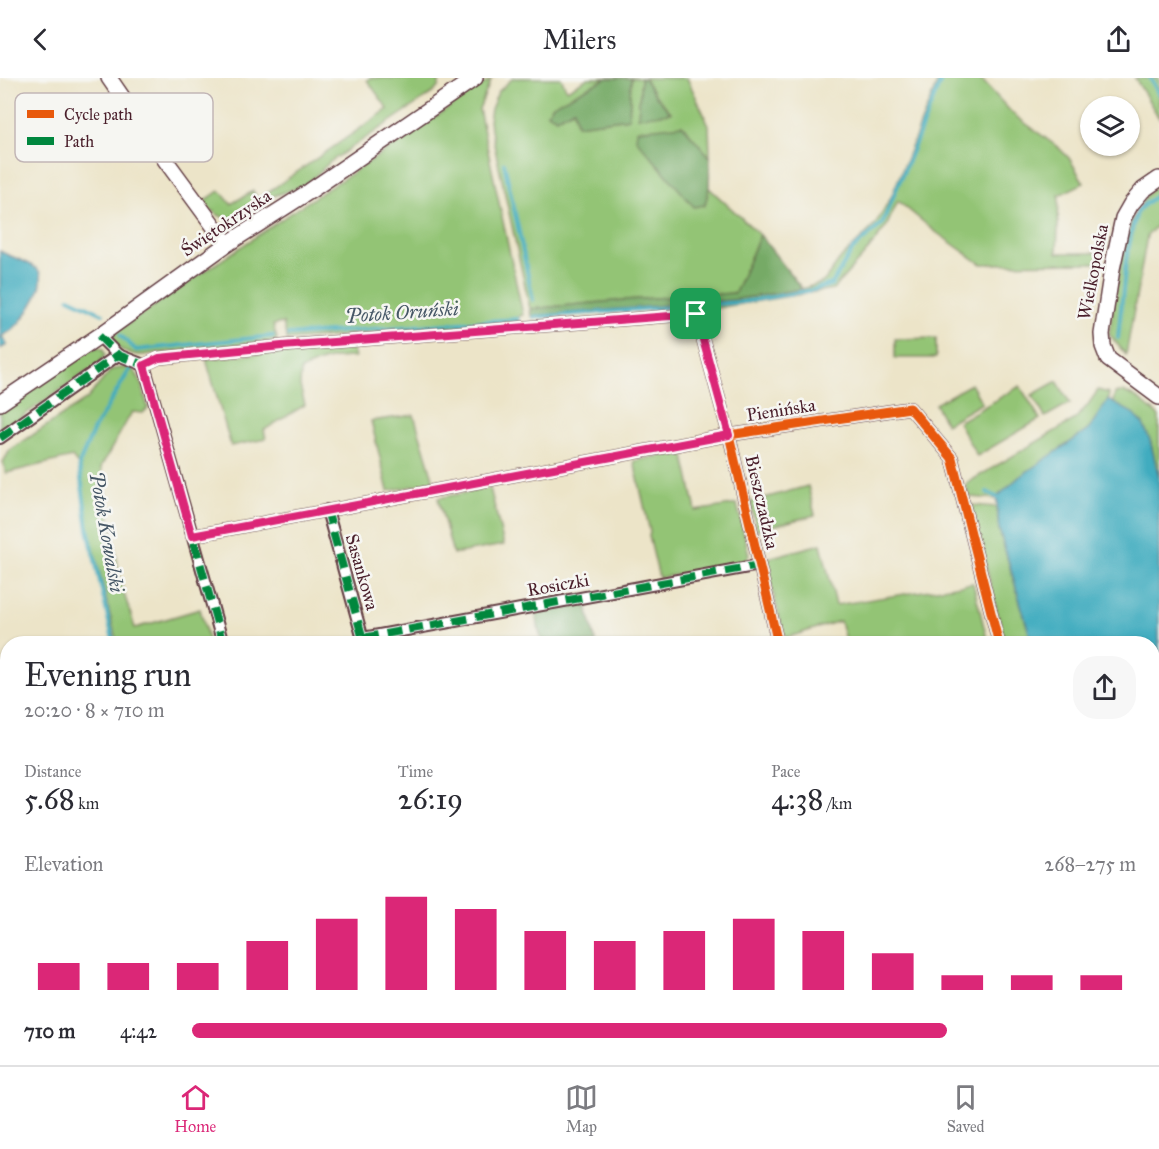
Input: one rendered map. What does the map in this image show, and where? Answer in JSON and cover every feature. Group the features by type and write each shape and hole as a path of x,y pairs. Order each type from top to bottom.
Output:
{"main road":[{"path":"110,78 120,93"},
{"name":"Świętokrzyska","path":"0,403 99,336 227,244 310,191 475,78"},
{"path":"167,162 227,244"},
{"name":"Wielkopolska","path":"1159,179 1143,190 1123,218 1102,334 1102,346 1108,358 1159,397"}],"street":[{"name":"Bieszczadzka","path":"144,365 159,358 282,346 696,314 729,435 776,636"},
{"path":"99,336 118,355 144,365 221,636"},
{"path":"0,438 118,355"},
{"name":"Pienińska","path":"192,536 729,435 910,408 952,458 997,636"},
{"name":"Sasankowa","path":"327,510 363,636"},
{"name":"Rosiczki","path":"390,636 759,565"}],"green space":[{"path":"370,78 439,78 439,86 434,92 330,162 300,187 270,197 235,218 221,216 203,202 219,191 231,204 253,191 258,199 388,109 367,80"},
{"path":"513,78 561,78 567,90 588,78 607,78 553,105 548,113 557,118 574,109 577,125 629,118 631,78 641,78 638,117 671,112 655,95 644,78 687,78 709,125 710,157 682,125 705,205 709,188 760,235 735,293 530,309 489,121 498,92"},
{"path":"607,78 631,78 629,118 577,125 574,109 557,118 547,113 553,105"},
{"path":"641,78 644,78 671,113 638,117"},
{"path":"939,78 980,78 1013,114 1069,158 1084,183 1059,195 1057,253 1103,253 1101,263 981,264 933,230 898,201 886,227 833,289 704,310 700,303 802,289 825,280 841,258 875,225 892,195"},
{"path":"1135,78 1159,78 1159,118"},
{"path":"491,80 479,109 523,315 519,316 518,323 287,340 283,323 273,325 277,339 275,341 145,355 126,352 116,345 113,334"},
{"path":"682,125 710,157 709,188 705,205 694,207 636,139 637,130"},
{"path":"1159,185 1159,223 1147,236 1126,355 1109,334 1122,253 1131,221 1147,194"},
{"path":"760,235 802,289 732,300 531,316 530,309 735,293"},
{"path":"936,338 936,358 895,358 895,339"},
{"path":"351,344 355,357 327,360 301,370 300,386 305,405 264,430 266,439 231,446 206,359"},
{"path":"98,347 103,349 105,355 99,363 0,432 0,412 89,350"},
{"path":"129,367 133,370 140,380 148,408 143,413 132,412 101,467 121,584 135,628 200,609 207,636 115,636 87,521 80,467 72,457 6,473 3,462 10,450 87,399 114,369"},
{"path":"1057,381 1070,403 1045,417 1032,395"},
{"path":"971,384 982,403 946,424 935,404"},
{"path":"1020,386 1040,419 977,456 958,422"},
{"path":"1098,390 1109,393 1108,400 1088,430 1019,477 998,496 998,499 969,497 967,483 1074,420"},
{"path":"1123,392 1138,399 1159,416 1159,477 1150,440 1113,402 1115,393"},
{"path":"414,415 434,482 388,491 371,421"},
{"path":"683,451 696,511 737,504 749,555 743,563 659,578 634,461"},
{"path":"808,486 815,515 757,530 750,502"},
{"path":"490,488 504,545 453,554 438,498"},
{"path":"971,505 997,507 999,529 1030,636 1003,636"},
{"path":"821,544 836,605 973,583 986,636 844,636 840,621 791,636 784,636 764,559"},
{"path":"586,604 594,636 540,636 535,613"}],"water":[{"path":"0,251 38,270 41,283 30,309 11,331 2,336 7,345 0,349"},
{"path":"1108,400 1131,412 1143,424 1150,440 1159,477 1159,636 1030,636 999,529 998,496 1019,477 1088,430"}],"waterway":[{"name":"Potok Oruński","path":"534,317 743,302 813,290 832,284 853,249 882,224 942,78"},
{"name":"Potok Oruński","path":"1150,78 1159,94"},
{"path":"504,163 533,300"},
{"path":"1118,338 1126,261 1133,226 1138,210 1159,193"},
{"name":"Potok Oruński","path":"69,298 103,314"},
{"name":"Potok Oruński","path":"288,335 518,319"},
{"name":"Potok Oruński","path":"120,335 136,350 273,336"},
{"name":"Potok Kowalski","path":"112,636 88,529 79,464 94,429 132,366"},
{"path":"987,492 1002,500"}],"marked path":[{"path":"99,336 118,355 144,365"},
{"path":"0,438 118,355"},
{"path":"144,365 221,636"},
{"path":"327,510 362,636"},
{"path":"374,636 759,565"}],"cycle path":[{"path":"144,365 159,358 282,346 696,314 729,435 776,636"},
{"path":"192,536 729,435 910,408 952,458 997,636"}],"route":[{"path":"696,314 729,435 192,536 144,365 159,358 282,346 696,314"}]}
